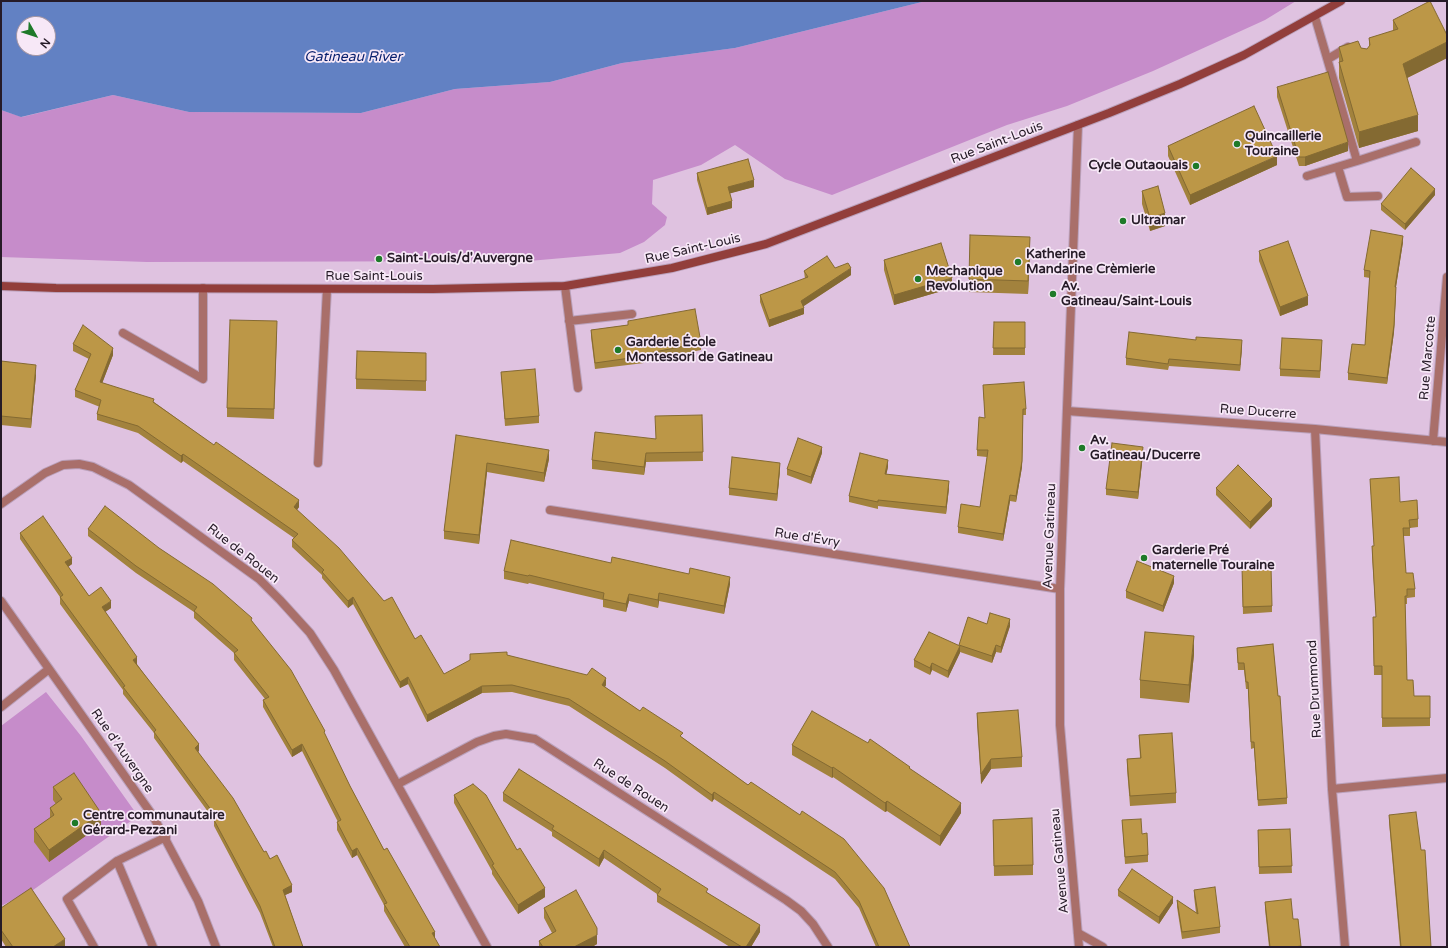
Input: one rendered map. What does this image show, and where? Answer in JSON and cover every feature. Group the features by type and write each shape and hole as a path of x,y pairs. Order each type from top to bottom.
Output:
{"main road":[{"name":"Rue Saint-Louis","path":"1,286 56,288 433,290 565,286 672,268 766,244 1078,125 1215,69 1315,17 1341,1"}],"street":[{"path":"1315,17 1357,161"},
{"path":"1328,59 1350,46 1358,46"},
{"name":"Avenue Gatineau","path":"1078,125 1060,590 1060,725 1079,947"},
{"path":"1307,176 1416,142"},
{"path":"1338,167 1347,197 1378,196"},
{"name":"Rue Marcotte","path":"1433,441 1447,277"},
{"path":"565,286 578,388"},
{"path":"123,333 203,379 203,288"},
{"path":"318,463 327,289"},
{"path":"569,321 632,314"},
{"name":"Rue Ducerre","path":"1067,411 1315,429 1447,442"},
{"name":"Rue Drummond","path":"1315,429 1332,789 1344,947"},
{"name":"Rue de Rouen","path":"1,504 45,473 63,465 79,464 93,466 130,485 259,579 310,633 334,670 487,947"},
{"name":"Rue d'Évry","path":"550,510 1060,590"},
{"name":"Rue d'Auvergne","path":"1,601 153,816 166,837 198,901 216,947"},
{"path":"1,707 49,669"},
{"name":"Rue de Rouen","path":"398,784 477,742 494,736 506,734 535,739 786,900 801,911 813,924 828,947"},
{"path":"1332,789 1447,778"},
{"path":"94,947 67,899 117,861 166,837"},
{"path":"117,861 153,947"},
{"path":"1078,933 1103,947"}],"shaded area":[{"path":"926,1 1296,1 1265,20 1153,71 1067,106 1007,125 832,195 785,179 735,145 701,165 653,180 652,204 667,217 665,225 644,242 620,253 529,261 147,262 1,257 1,110 22,117 113,95 189,112 361,113 455,89 550,82 622,63 735,48"},
{"path":"46,692 81,736 138,816 33,890 1,906 1,726"}],"water":[{"name":"Gatineau River","path":"1,1 926,1 735,48 622,63 550,82 455,89 361,113 189,112 113,95 21,117 1,110"}],"building":[{"path":"1430,1 1447,35 1447,42 1403,64 1418,115 1359,132 1339,62 1343,61 1339,47 1358,41 1361,48 1367,49 1370,45 1369,38 1398,29 1393,20"},
{"path":"1328,72 1348,142 1305,157 1299,157 1277,87"},
{"path":"1254,106 1277,156 1190,195 1168,146"},
{"path":"748,159 754,180 728,187 732,201 707,208 697,173"},
{"path":"1411,168 1435,189 1405,224 1381,204"},
{"path":"1158,186 1165,213 1150,218 1142,191"},
{"path":"1371,230 1403,236 1395,287 1394,325 1387,378 1348,373 1352,344 1365,345 1370,271 1364,270"},
{"path":"970,235 1030,237 1028,281 969,279"},
{"path":"1288,241 1308,296 1280,307 1259,251"},
{"name":"Mechanique Revolution","path":"941,243 952,278 894,295 884,260"},
{"path":"827,256 835,268 848,263 851,268 801,301 804,308 769,320 760,295 808,277 804,271"},
{"path":"695,309 701,343 644,354 644,356 595,363 591,330 628,325 628,321"},
{"path":"230,320 277,321 274,409 227,408"},
{"path":"994,322 1025,322 1025,348 993,348"},
{"path":"83,325 113,348 100,382 154,399 153,402 214,445 216,442 299,500 294,507 339,548 384,601 392,597 415,639 421,635 444,674 470,660 470,654 507,652 507,655 587,675 592,668 606,678 602,685 640,711 643,707 683,733 680,736 748,785 751,782 800,815 802,811 844,839 884,888 910,947 879,947 859,901 835,872 714,792 712,795 665,761 569,699 512,685 482,686 427,715 408,677 400,682 353,597 348,601 322,572 324,570 292,540 298,534 183,454 181,456 138,426 97,414 101,400 75,390 91,354 73,344"},
{"path":"1129,332 1196,340 1196,337 1242,340 1240,365 1169,359 1168,364 1126,358"},
{"path":"1282,338 1322,340 1320,371 1280,369"},
{"path":"357,351 426,353 426,381 356,379"},
{"path":"1,361 36,365 31,419 1,416"},
{"path":"535,369 539,416 505,419 501,372"},
{"path":"1024,382 1026,409 1023,409 1022,461 1016,496 1010,495 1003,534 958,527 961,504 980,507 988,450 977,450 979,417 985,418 983,385"},
{"path":"702,415 703,452 646,453 644,467 592,460 595,432 656,439 655,416"},
{"path":"456,435 549,450 544,473 487,463 479,535 444,531"},
{"path":"798,438 822,447 811,477 787,469"},
{"path":"1112,443 1143,447 1138,492 1106,489"},
{"path":"860,453 888,460 885,474 949,481 946,507 878,500 878,502 849,496"},
{"path":"732,457 780,463 777,494 729,488"},
{"path":"1238,465 1272,499 1250,522 1216,488"},
{"path":"1399,477 1400,502 1417,500 1418,519 1409,520 1410,528 1403,528 1406,573 1413,573 1415,589 1407,589 1407,596 1405,596 1407,680 1413,680 1414,696 1430,696 1430,718 1382,718 1382,666 1374,666 1373,617 1376,617 1370,479"},
{"path":"105,506 159,548 213,584 252,618 251,620 291,670 325,731 324,732 350,786 384,850 387,848 435,932 432,933 440,947 410,947 384,904 387,903 357,848 352,851 337,822 341,820 302,744 292,750 263,700 269,697 234,653 238,650 194,611 197,607 136,566 88,529"},
{"path":"43,516 72,558 65,562 89,596 101,587 111,601 102,607 137,657 133,660 199,744 195,748 233,798 264,852 266,851 270,859 277,855 292,885 283,890 303,947 275,947 260,906 214,820 217,818 154,732 156,730 123,687 125,686 60,597 63,595 20,533"},
{"path":"511,540 611,563 612,557 689,574 690,568 730,577 724,606 659,593 658,600 629,594 626,604 603,599 604,593 529,575 504,571"},
{"path":"1137,561 1174,576 1163,606 1126,591"},
{"path":"1271,566 1272,606 1243,607 1242,567"},
{"path":"990,613 1010,619 1001,647 996,645 992,656 959,645 968,617 987,624"},
{"path":"929,632 960,646 948,671 932,663 930,668 914,660"},
{"path":"1145,632 1194,636 1189,685 1140,680"},
{"path":"1273,644 1278,696 1280,696 1287,798 1258,800 1254,742 1251,742 1248,682 1246,682 1244,663 1238,663 1237,648"},
{"path":"1018,710 1022,757 991,759 981,774 977,713"},
{"path":"812,711 868,743 870,739 910,767 909,768 961,803 940,836 887,801 885,803 833,767 832,768 792,745"},
{"path":"1172,733 1176,793 1130,796 1127,759 1141,758 1139,735"},
{"path":"519,769 708,889 706,892 760,925 746,947 742,947 657,895 661,889 604,850 599,859 552,829 554,826 503,793"},
{"name":"Centre communautaire Gérard-Pezzani","path":"74,773 101,813 49,850 34,829 54,815 50,808 62,799 53,787"},
{"path":"473,784 486,795 517,850 520,848 545,888 518,905 492,865 494,864 454,795"},
{"path":"1416,812 1421,850 1425,850 1431,947 1401,947 1389,815"},
{"path":"1032,818 1033,865 994,866 993,820"},
{"path":"1141,819 1142,834 1147,833 1148,855 1125,857 1122,820"},
{"path":"1290,829 1292,866 1259,867 1258,830"},
{"path":"1132,869 1173,897 1159,917 1118,890"},
{"path":"1215,887 1220,927 1182,932 1177,900 1198,914 1194,890"},
{"path":"31,888 65,939 53,947 13,947 1,930 1,908"},
{"path":"576,890 597,928 597,935 574,947 543,947 539,941 556,931 544,908"},
{"path":"1291,899 1293,919 1298,919 1301,946 1270,947 1265,902"}],"place":[{"name":"Quincaillerie Touraine","path":"1237,144"},
{"name":"Cycle Outaouais","path":"1196,166"},
{"name":"Ultramar","path":"1123,221"},
{"name":"Saint-Louis/d'Auvergne","path":"379,259"},
{"name":"Katherine Mandarine Crèmierie","path":"1018,262"},
{"name":"Mechanique Revolution","path":"918,279"},
{"name":"Av. Gatineau/Saint-Louis","path":"1053,294"},
{"name":"Garderie École Montessori de Gatineau","path":"618,350"},
{"name":"Av. Gatineau/Ducerre","path":"1082,448"},
{"name":"Garderie Pré maternelle Touraine","path":"1144,558"},
{"name":"Centre communautaire Gérard-Pezzani","path":"75,823"}]}
